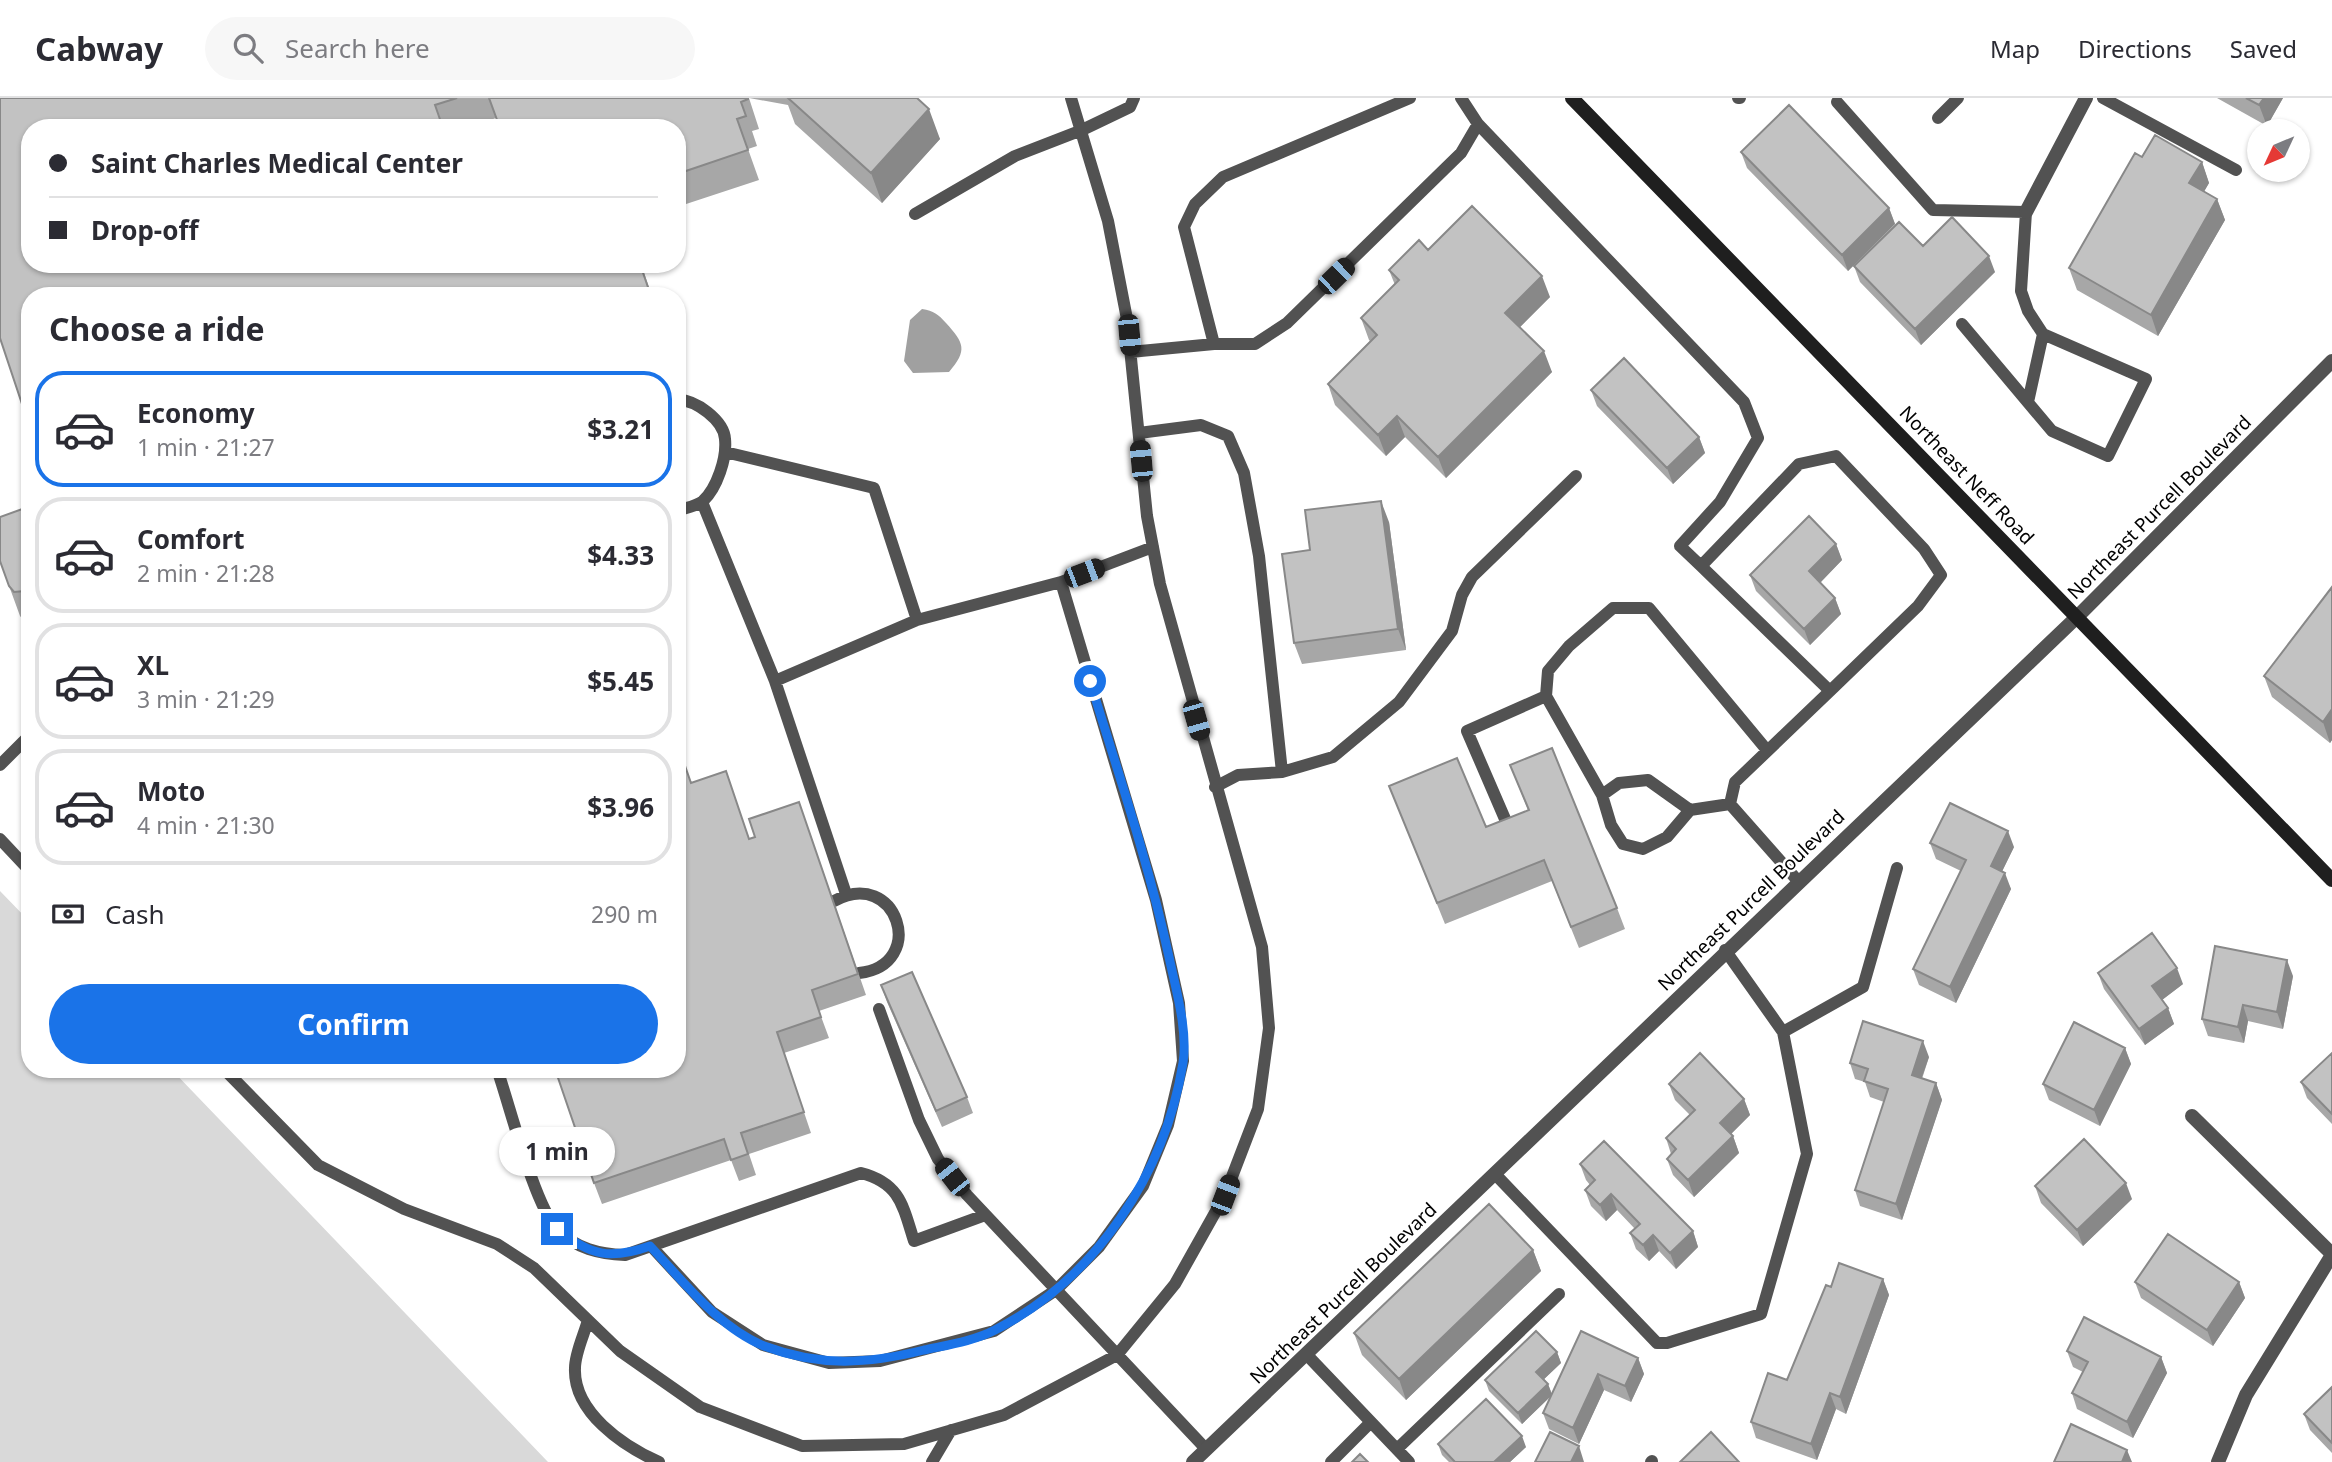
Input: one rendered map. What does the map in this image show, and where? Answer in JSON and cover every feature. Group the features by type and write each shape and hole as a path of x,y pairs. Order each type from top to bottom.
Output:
{"main road":[{"name":"Northeast Neff Road","path":"1572,98 2332,880"}],"street":[{"path":"2026,212 2086,98"},
{"name":"Northeast Purcell Boulevard","path":"1193,1462 1725,950 2078,616 2332,362"},
{"path":"2192,1116 2332,1255 2246,1395 2218,1462"}],"lane":[{"path":"233,1078 317,1165 404,1209 498,1244 534,1268 620,1351 700,1407 802,1446 904,1444 1004,1415 1117,1354 1175,1284 1225,1195 1258,1110 1269,1028 1262,947 1235,842 1215,787 1160,584 1147,516 1130,352 1108,221 1071,98"},
{"path":"915,214 1015,156 1082,131 1130,107 1134,98"},
{"path":"1214,344 1184,227 1195,204 1223,177 1410,98"},
{"path":"1461,98 1478,124 1744,402 1758,438 1720,502 1680,546 1830,691"},
{"path":"1938,118 1958,98"},
{"path":"2103,98 2236,170"},
{"path":"1837,102 1933,210 2026,212 2021,292 2028,312 2043,334 2146,379 2108,456 2052,431 1962,324"},
{"path":"1130,352 1214,344 1255,344 1287,323 1461,153 1478,124"},
{"path":"2028,402 2043,334"},
{"path":"686,403 698,406 712,417 726,436 725,453 713,487 702,502 686,508"},
{"path":"1139,433 1201,425 1228,436 1244,473 1259,556 1282,772"},
{"path":"725,453 874,488 916,620"},
{"path":"1701,566 1798,464 1836,456 1924,549 1941,575 1918,606 1766,749 1735,782 1730,804"},
{"path":"1215,787 1238,775 1282,772 1333,758 1399,702 1452,631 1462,596 1472,577 1576,476"},
{"path":"702,502 775,681 846,894"},
{"path":"775,681 916,620 1061,582 1153,547"},
{"path":"650,1246 712,1312 763,1345 829,1363 880,1362 993,1331 1056,1290 1099,1247 1143,1186 1168,1125 1183,1061 1179,1003 1156,900 1061,582"},
{"path":"1730,804 1690,810 1667,837 1643,849 1623,844 1611,825 1602,795 1546,696 1548,671 1569,646 1613,608 1649,608 1706,673 1766,749"},
{"path":"1505,819 1467,731 1546,696"},
{"path":"0,765 21,745"},
{"path":"1602,795 1619,783 1648,780 1690,810"},
{"path":"1730,804 1798,881"},
{"path":"0,839 21,861"},
{"path":"1783,1032 1863,987 1897,868"},
{"path":"834,901 846,894 862,893 877,897 890,907 898,921 899,936 895,952 885,964 872,972 859,973"},
{"path":"1495,1174 1657,1343 1667,1343 1761,1314 1807,1154 1783,1032 1725,950"},
{"path":"880,1009 919,1120 938,1159 985,1215 1206,1449"},
{"path":"500,1078 544,1208 557,1229 577,1245 600,1254 625,1255 861,1173 882,1178 900,1198 914,1241 985,1215"},
{"path":"1396,1449 1559,1293"},
{"path":"587,1320 575,1368 582,1401 602,1425 659,1462"},
{"path":"1307,1355 1409,1462"},
{"path":"1331,1462 1371,1422"},
{"path":"932,1462 951,1430"}],"shaded area":[{"path":"922,309 938,315 960,341 959,358 949,372 913,373 904,361 910,320"},
{"path":"0,891 21,913 21,1078 180,1078 548,1462 0,1462"}],"building":[{"path":"0,98 457,98 435,105 440,119 21,119 21,273 643,273 648,287 21,287 21,401 0,338"},
{"path":"489,98 748,98 741,102 746,116 737,119 748,150 686,171 686,119 497,119"},
{"path":"788,98 917,98 929,109 871,173"},
{"path":"2246,98 2264,98 2259,105"},
{"path":"1789,105 1889,208 1842,255 1741,152"},
{"path":"2155,135 2202,162 2189,183 2217,199 2151,315 2069,268 2135,153 2142,157"},
{"path":"1472,206 1542,276 1505,313 1544,351 1438,457 1397,416 1378,435 1328,384 1377,335 1361,318 1399,280 1389,270 1419,240 1428,250"},
{"path":"1952,217 1989,256 1915,329 1854,266 1899,222 1923,246"},
{"path":"1624,358 1699,437 1667,468 1591,390"},
{"path":"1381,501 1398,629 1294,643 1282,554 1310,550 1305,510"},
{"path":"21,509 21,591 14,592 9,586 0,561 0,517"},
{"path":"1809,516 1836,544 1809,571 1835,598 1804,629 1750,575"},
{"path":"2332,587 2332,709 2323,722 2264,676"},
{"path":"1552,748 1617,908 1571,927 1544,860 1437,903 1389,786 1457,758 1486,827 1529,810 1510,765"},
{"path":"686,769 691,783 726,771 749,839 755,837 749,819 799,802 858,974 812,990 821,1017 777,1032 804,1112 741,1133 748,1154 731,1160 724,1139 594,1183 558,1078 686,1078"},
{"path":"1950,803 2008,831 1991,866 2005,873 1950,987 1913,969 1966,860 1930,843"},
{"path":"2152,933 2177,968 2152,986 2168,1008 2139,1029 2098,973"},
{"path":"2215,946 2287,960 2277,1012 2243,1005 2238,1027 2202,1019"},
{"path":"912,972 967,1097 936,1111 881,985"},
{"path":"1863,1021 1923,1041 1912,1075 1936,1083 1896,1204 1855,1190 1888,1089 1864,1081 1868,1069 1850,1063"},
{"path":"2074,1022 2125,1048 2094,1110 2043,1084"},
{"path":"1700,1053 1744,1099 1720,1123 1733,1136 1688,1180 1667,1159 1676,1149 1666,1138 1695,1110 1669,1084"},
{"path":"2332,1053 2332,1114 2301,1082"},
{"path":"2084,1139 2126,1183 2077,1230 2035,1186"},
{"path":"1604,1141 1693,1231 1670,1253 1653,1235 1643,1245 1630,1233 1640,1224 1611,1194 1600,1205 1585,1190 1595,1180 1580,1164"},
{"path":"1489,1204 1533,1250 1399,1379 1354,1333"},
{"path":"2168,1234 2239,1282 2207,1330 2135,1282"},
{"path":"1839,1263 1883,1279 1840,1397 1830,1393 1811,1444 1751,1422 1768,1373 1787,1380 1826,1285 1831,1287"},
{"path":"2084,1317 2161,1357 2127,1422 2072,1393 2088,1362 2067,1351"},
{"path":"1536,1331 1557,1352 1536,1372 1548,1384 1518,1413 1485,1380"},
{"path":"1581,1331 1638,1358 1625,1386 1598,1374 1573,1428 1543,1413"},
{"path":"2332,1387 2332,1443 2304,1414"},
{"path":"1486,1399 1522,1436 1494,1462 1455,1462 1438,1444"},
{"path":"2071,1424 2127,1450 2122,1462 2054,1462"},
{"path":"1550,1432 1579,1446 1571,1462 1535,1462"},
{"path":"1711,1432 1739,1462 1680,1462"},
{"path":"1360,1454 1368,1462 1352,1462"}],"route":[{"path":"557,1229 577,1245 600,1254 625,1255 650,1246 712,1312 763,1345 829,1363 880,1362 993,1331 1056,1290 1099,1247 1143,1186 1168,1125 1183,1061 1179,1003 1156,900 1090,681"}]}
